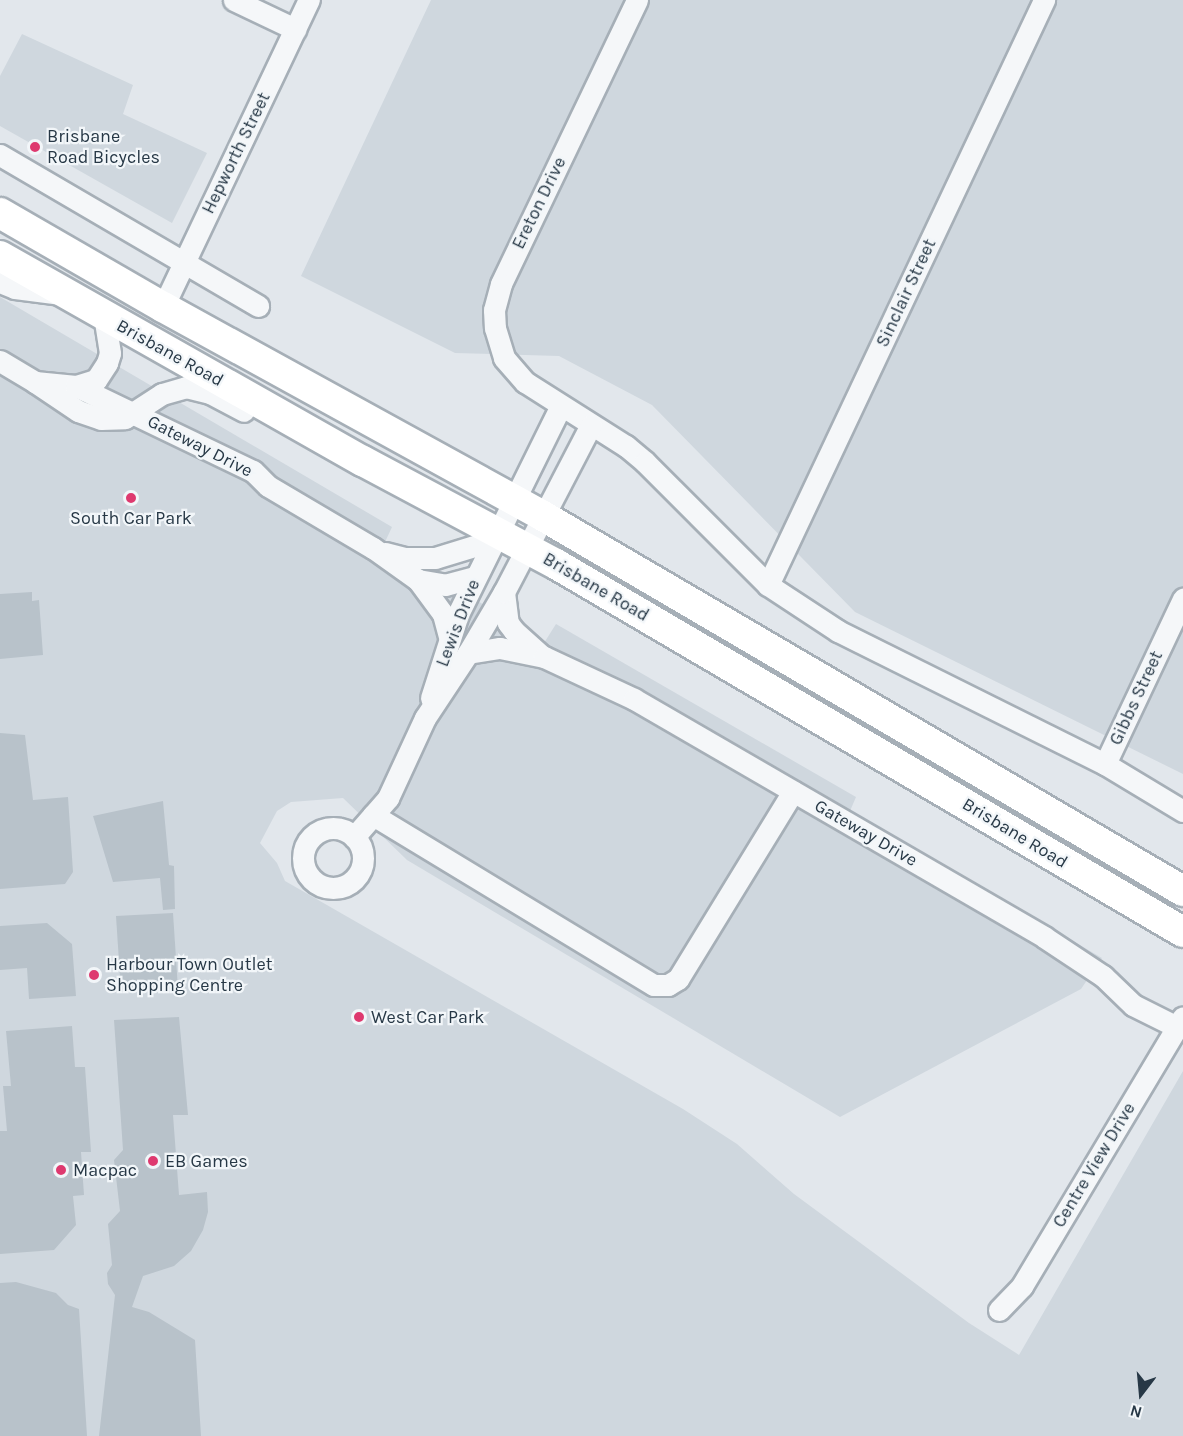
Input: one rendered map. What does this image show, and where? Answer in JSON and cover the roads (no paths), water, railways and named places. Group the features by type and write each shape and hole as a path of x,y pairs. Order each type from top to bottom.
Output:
{"highway":[{"name":"Brisbane Road","path":"0,213 163,307 543,516 1183,891"},
{"name":"Brisbane Road","path":"0,256 496,535 527,548 1183,932"}],"street":[{"path":"234,0 295,29"},
{"name":"Hepworth Street","path":"163,307 309,0"},
{"name":"Ereton Drive","path":"555,402 525,382 504,358 495,328 496,297 637,0"},
{"name":"Sinclair Street","path":"768,585 1044,0"},
{"path":"0,155 258,306"},
{"path":"0,282 28,291 66,294"},
{"path":"76,386 96,380 107,363 110,353 104,316"},
{"name":"Gateway Drive","path":"0,361 35,382 76,386 253,471 268,486 374,548 418,580 443,614 449,638"},
{"path":"35,382 50,394 91,417 111,420 136,413 173,390 186,387 200,389 299,441 363,461"},
{"path":"514,500 555,402 626,447 645,462 768,585 838,631 1105,764 1183,811"},
{"path":"543,516 591,425"},
{"name":"Lewis Drive","path":"354,837 388,798 425,718 449,638 475,577 514,500"},
{"name":"Lewis Drive","path":"425,718 468,653 504,592 543,516"},
{"path":"374,548 405,558 435,558 496,535"},
{"name":"Gateway Drive","path":"418,580 445,585 475,577"},
{"name":"Gateway Drive","path":"504,592 508,623 544,657"},
{"name":"Gibbs Street","path":"1105,764 1183,599"},
{"name":"Gateway Drive","path":"468,653 500,648 544,657 634,699 1036,932 1102,976 1133,1005 1180,1022"},
{"path":"373,815 654,985 668,985 678,979 793,790"},
{"name":"Centre View Drive","path":"999,1310 1022,1286 1180,1022"}],"place":[{"name":"Brisbane Road Bicycles","path":"35,147"},
{"name":"South Car Park","path":"131,498"},
{"name":"Harbour Town Outlet Shopping Centre","path":"94,975"},
{"name":"West Car Park","path":"359,1017"},
{"name":"EB Games","path":"153,1161"},
{"name":"Macpac","path":"61,1170"}]}
